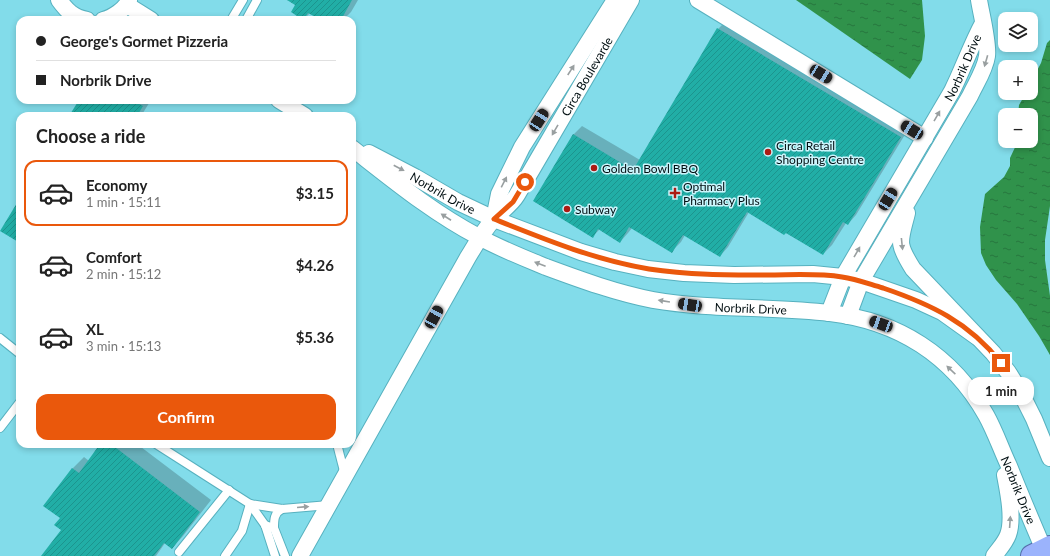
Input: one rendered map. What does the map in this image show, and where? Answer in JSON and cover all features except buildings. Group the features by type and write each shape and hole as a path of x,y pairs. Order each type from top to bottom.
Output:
{"street":[{"path":"59,0 68,11 76,16"},
{"name":"Circa Boulevarde","path":"494,219 498,194 522,146 615,0"},
{"name":"Circa Boulevarde","path":"494,219 513,202 518,195 631,0"},
{"path":"698,0 925,138"},
{"name":"Norbrik Drive","path":"848,316 861,281 970,96 985,65 988,55 979,0"},
{"path":"112,16 128,2 146,16"},
{"name":"Norbrik Drive","path":"829,313 843,277 954,86 983,22"},
{"path":"286,104 298,112"},
{"name":"Norbrik Drive","path":"356,146 416,177 458,202 494,219 581,252 615,262 684,273 734,275 813,274 843,277 861,281 916,300 942,312 977,337"},
{"name":"Norbrik Drive","path":"356,151 406,190 480,238 513,254 587,282 652,300 690,305 768,308 848,316 873,321 907,335 938,358 956,374 986,415 1043,552"},
{"name":"Norbrik Drive","path":"913,192 901,235 900,245 904,255 913,269 993,353 1008,372 1020,391 1034,419 1050,458"},
{"path":"300,556 480,238 494,219"},
{"path":"1034,419 1050,444"},
{"path":"994,556 1004,544 1009,533 1010,514 1005,474 996,436"}],"lane":[{"path":"233,16 243,0"},
{"path":"248,16 257,0"},
{"path":"0,338 16,351"},
{"path":"0,428 16,407"},
{"path":"162,448 250,504 265,525 275,556"},
{"path":"338,448 345,475"},
{"path":"179,552 229,490"},
{"path":"250,504 282,509 329,505"},
{"path":"225,556 242,531 250,504"},
{"path":"282,509 277,512 274,517 274,528 285,556"},
{"path":"265,525 274,528"}],"water":[{"path":"796,0 922,0 925,36 922,60 910,79"},
{"path":"1050,40 1050,206 1045,240 1045,260 1050,296 1050,355 1017,304 996,280 986,265 981,253 980,227 985,194 1004,177 1010,166 1010,158 1015,148 1038,148 1038,108 1019,108 1022,100 1038,100 1038,69 1047,43"}],"place":[{"name":"Circa Retail Shopping Centre","path":"768,152"},
{"name":"Golden Bowl BBQ","path":"594,168"},
{"name":"Optimal Pharmacy Plus","path":"675,193"},
{"name":"Subway","path":"567,209"}],"route":[{"path":"525,182 513,202 494,219 581,252 615,262 648,268 684,273 734,275 813,274 843,277 861,281 916,300 942,312 977,337 1001,363"}]}
